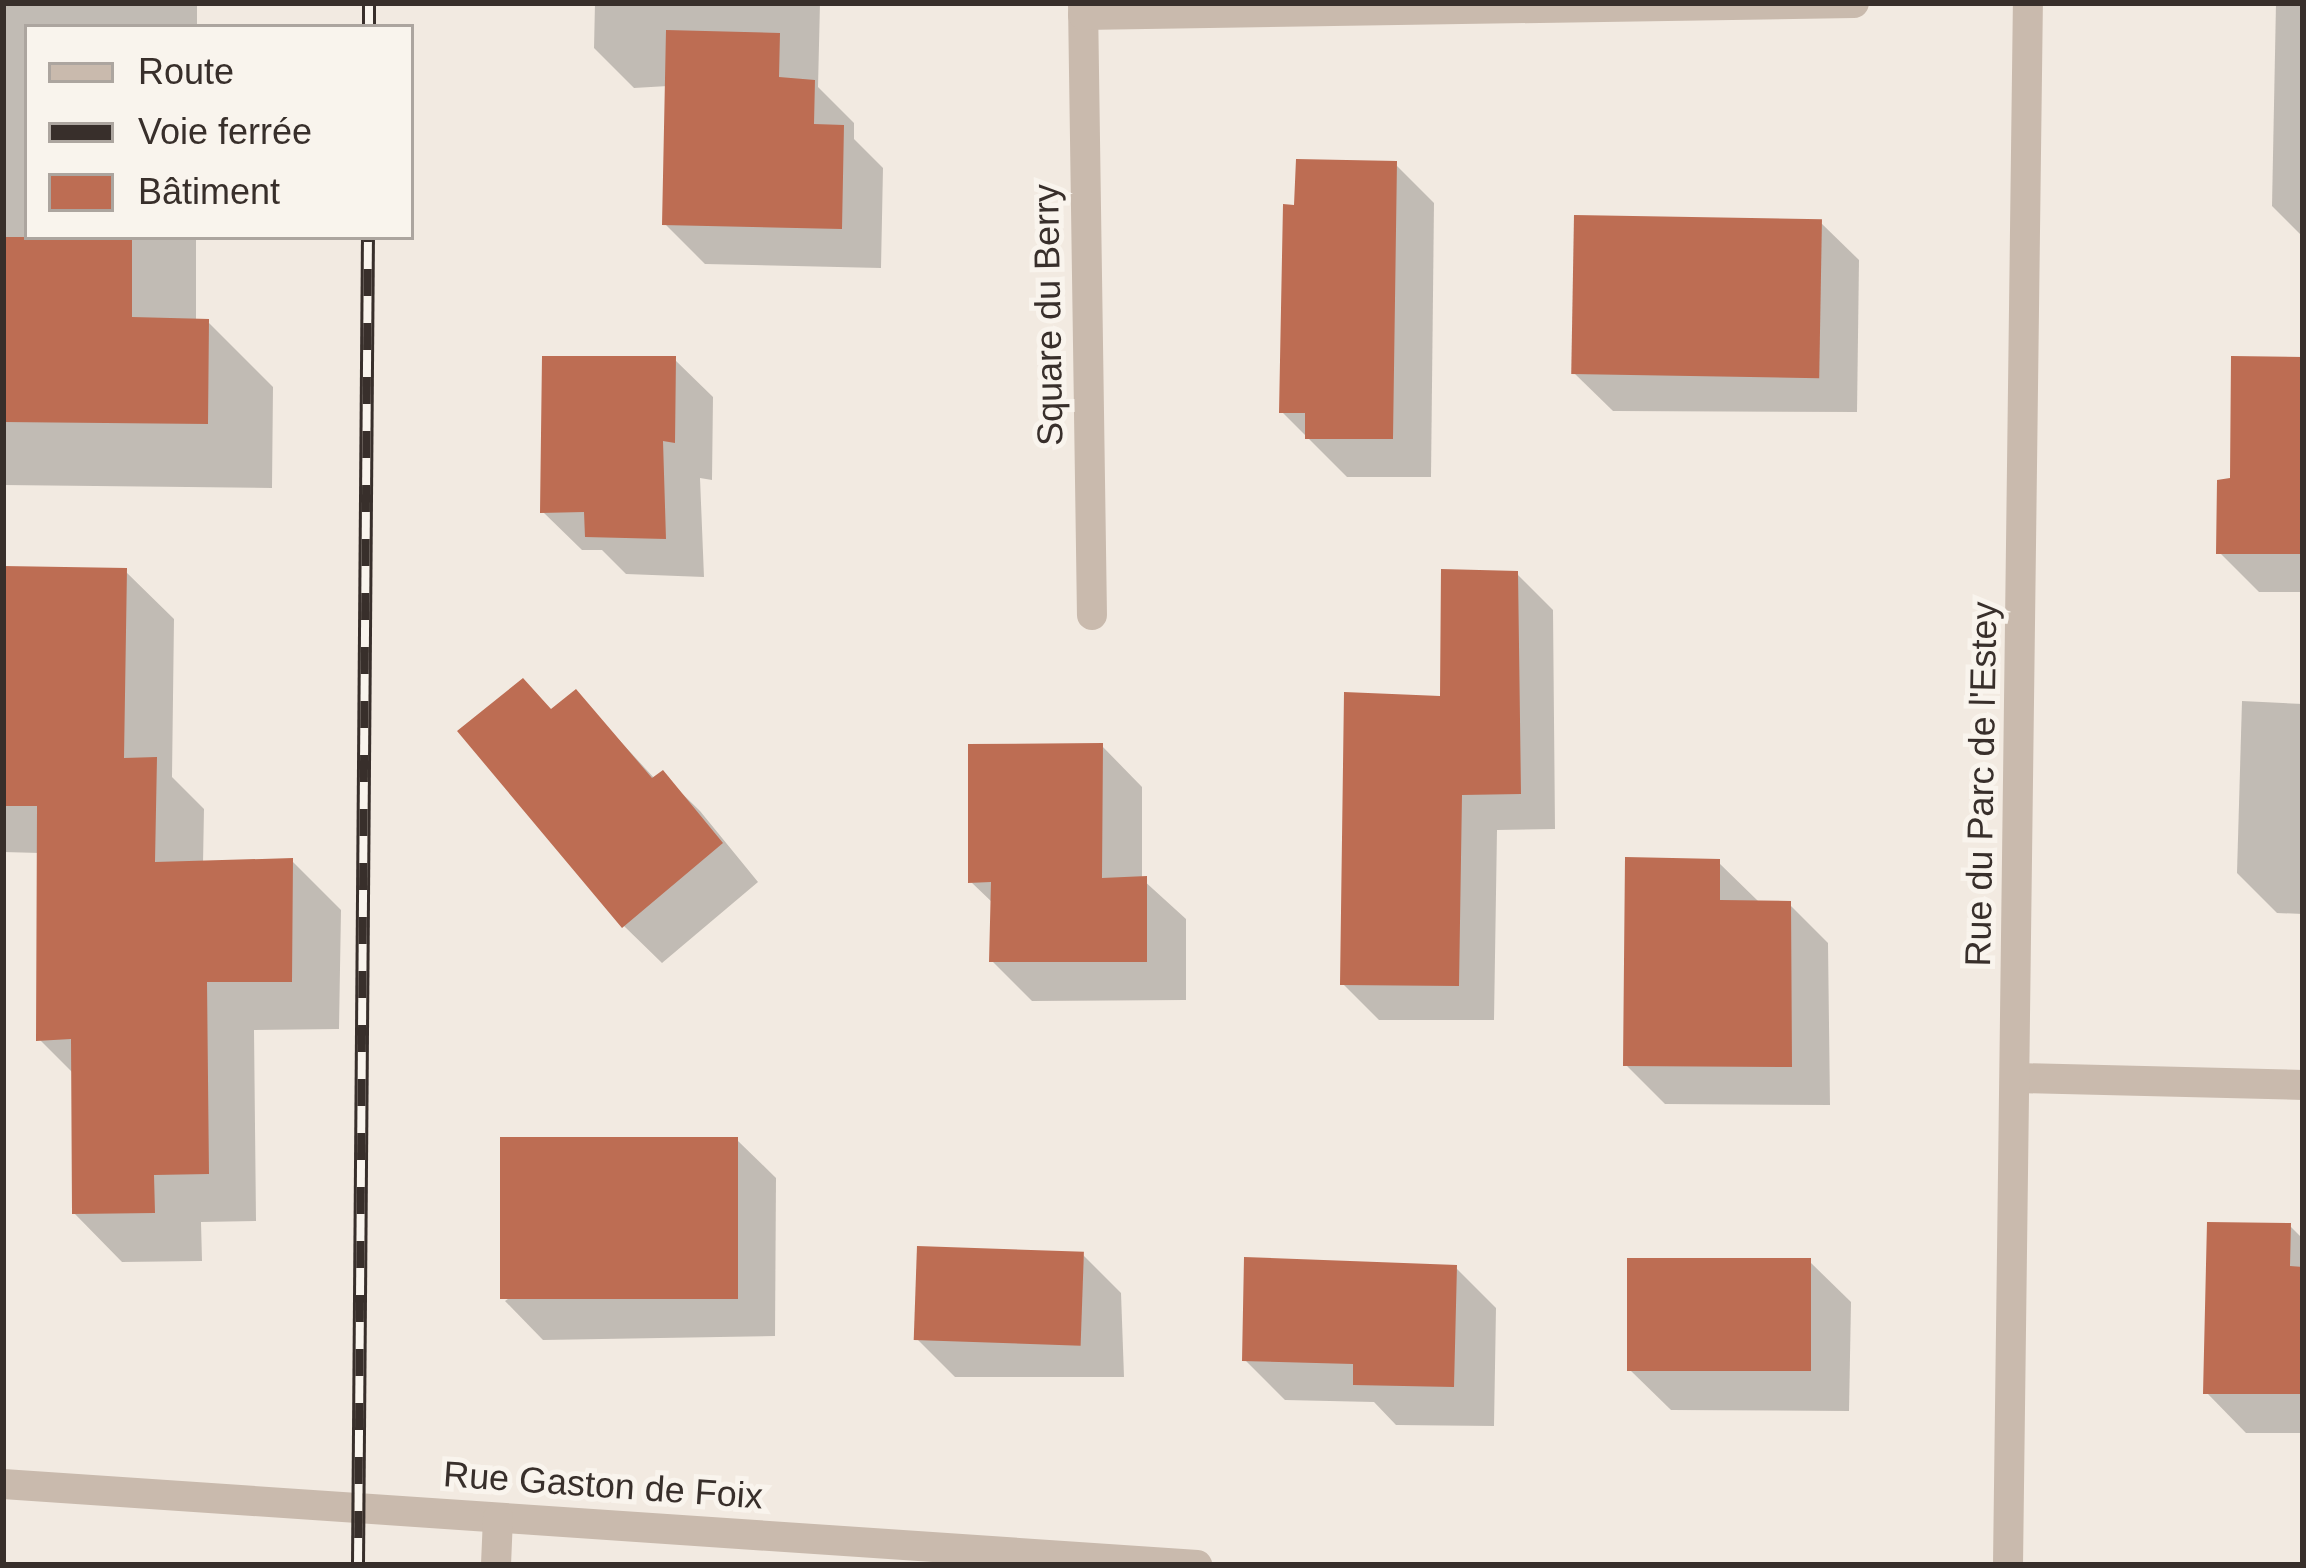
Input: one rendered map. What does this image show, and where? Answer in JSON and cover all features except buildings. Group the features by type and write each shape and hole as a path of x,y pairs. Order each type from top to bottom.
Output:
{"street":[{"name":"Square du Berry","path":"1092,615 1083,9 1854,3"},
{"name":"Rue du Parc de l'Estey","path":"2008,1565 2018,1078 2028,3"},
{"path":"2018,1078 2303,1084"},
{"name":"Rue Gaston de Foix","path":"3,1484 1197,1565"},
{"path":"496,1565 498,1518"}],"railway":[{"path":"369,3 369,24"},
{"path":"358,1565 368,240"}]}
